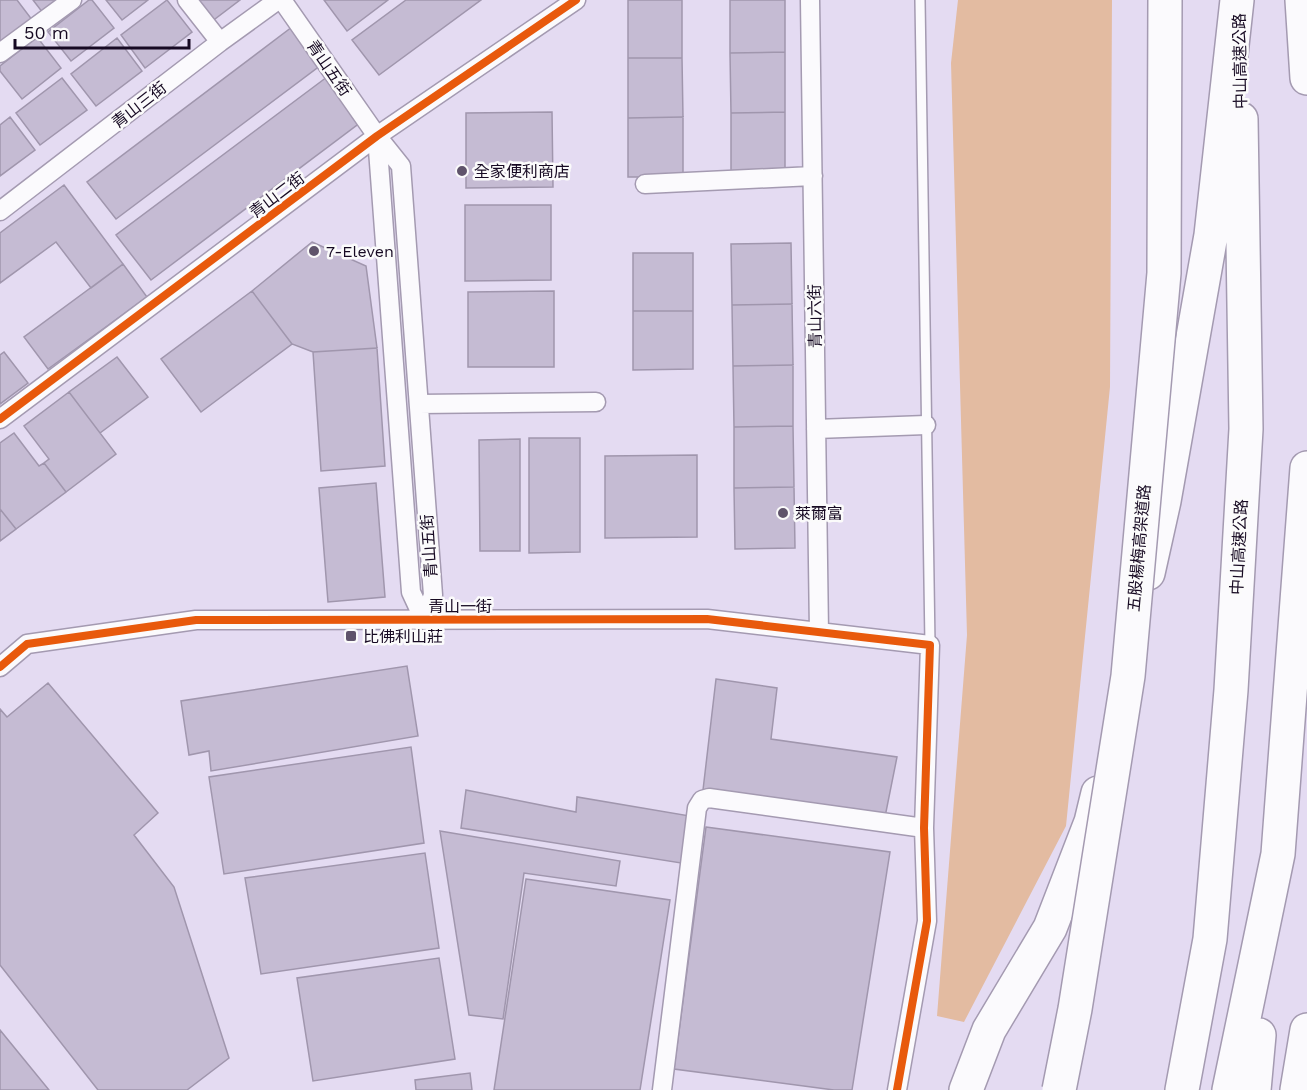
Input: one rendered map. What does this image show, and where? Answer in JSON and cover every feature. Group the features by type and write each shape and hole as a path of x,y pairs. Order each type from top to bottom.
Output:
{"highway":[{"name":"五股楊梅高架道路","path":"1059,1090 1077,997 1128,676 1164,273 1165,0"},
{"path":"966,1090 989,1030 1050,928 1091,822 1166,489 1211,235 1238,0"},
{"name":"中山高速公路","path":"1182,1090 1210,939 1231,690 1246,429 1238,0"},
{"path":"1302,0 1307,78"},
{"path":"1254,1090 1278,854 1307,468"},
{"path":"1229,1090 1278,854"},
{"path":"1297,1090 1307,1030"}],"street":[{"path":"0,53 72,0"},
{"path":"187,0 220,42"},
{"name":"青山三街","path":"0,211 220,42 280,0"},
{"name":"青山五街","path":"280,0 401,166 433,595 424,620"},
{"name":"青山二街","path":"0,419 377,136 576,0"},
{"name":"青山六街","path":"810,0 819,632"},
{"name":"青山五街","path":"377,136 411,592 424,620"},
{"path":"645,184 813,176"},
{"path":"419,404 596,402"},
{"path":"816,429 926,425"},
{"name":"青山一街","path":"0,667 27,644 196,620 707,619 930,645"},
{"path":"897,1090 927,921 924,828 930,645"},
{"path":"662,1090 697,807 702,800 709,798 924,828"}],"lane":[{"path":"920,0 930,645"}],"shaded area":[{"path":"958,0 1112,0 1110,387 1066,826 964,1022 937,1016 967,635 951,63"}],"building":[{"path":"0,0 17,0 33,21 0,46"},
{"path":"33,0 60,0 43,13"},
{"path":"92,0 114,28 71,61 48,32"},
{"path":"106,0 148,0 122,20"},
{"path":"167,0 192,32 145,68 121,35"},
{"path":"194,0 240,0 211,22"},
{"path":"324,0 388,0 347,31"},
{"path":"406,0 481,0 379,75 352,40"},
{"path":"628,0 682,0 682,58 628,58"},
{"path":"730,0 785,0 785,52 730,53"},
{"path":"292,27 321,65 116,219 87,182"},
{"path":"37,37 61,68 22,99 0,71 0,66"},
{"path":"117,38 142,71 96,106 71,74"},
{"path":"785,52 785,112 731,113 730,53"},
{"path":"628,58 682,58 683,117 628,118"},
{"path":"327,77 361,122 151,280 116,235"},
{"path":"62,78 87,110 40,145 16,113"},
{"path":"552,112 553,187 466,188 466,113"},
{"path":"785,112 785,172 731,172 731,113"},
{"path":"10,117 35,150 0,176 0,125"},
{"path":"683,117 683,177 628,177 628,118"},
{"path":"64,185 123,264 91,288 56,242 0,283 0,233"},
{"path":"465,205 551,205 551,280 465,281"},
{"path":"312,242 366,266 377,348 313,352 292,344 252,291"},
{"path":"791,243 792,304 732,305 731,244"},
{"path":"633,253 693,253 693,311 633,311"},
{"path":"123,264 147,297 48,369 24,337"},
{"path":"252,291 292,344 201,412 161,359"},
{"path":"554,291 554,367 468,367 468,292"},
{"path":"792,304 793,365 733,366 732,305"},
{"path":"633,311 693,311 693,369 633,370"},
{"path":"377,348 385,466 321,471 313,352"},
{"path":"4,352 28,383 0,404 0,355"},
{"path":"117,357 148,397 100,433 69,392"},
{"path":"793,365 793,426 734,427 733,366"},
{"path":"69,392 116,454 66,492 44,463 49,459 24,426"},
{"path":"793,426 794,487 734,488 734,427"},
{"path":"14,433 39,466 44,463 66,492 16,529 0,509 0,443"},
{"path":"529,438 580,438 580,552 529,553"},
{"path":"520,439 520,551 480,551 479,440"},
{"path":"697,455 697,537 605,538 605,456"},
{"path":"376,483 385,597 328,602 319,488"},
{"path":"794,487 795,548 735,549 734,488"},
{"path":"0,509 16,529 0,541"},
{"path":"407,666 418,736 211,771 209,751 189,755 181,701"},
{"path":"716,679 777,688 771,739 897,757 885,817 703,790"},
{"path":"48,683 158,813 134,835 174,887 229,1058 187,1090 98,1090 0,965 0,709 7,717"},
{"path":"411,747 424,843 224,874 209,777"},
{"path":"466,790 576,812 577,797 690,816 681,863 461,828"},
{"path":"706,827 890,852 852,1090 834,1090 674,1069"},
{"path":"440,831 620,861 616,886 524,873 503,1019 469,1015"},
{"path":"425,853 439,948 261,974 245,878"},
{"path":"526,879 670,900 640,1090 494,1090"},
{"path":"439,958 455,1059 313,1081 297,978"},
{"path":"0,1030 49,1090 0,1090"},
{"path":"470,1073 472,1090 416,1090 415,1080"}],"cycle path":[{"path":"0,419 377,136 576,0"},
{"path":"0,667 27,644 196,620 707,619 930,645 924,828 927,921 897,1090"}],"place":[{"name":"全家便利商店","path":"462,171"},
{"name":"7-Eleven","path":"314,251"},
{"name":"萊爾富","path":"783,513"},
{"name":"比佛利山莊","path":"351,636"}]}
